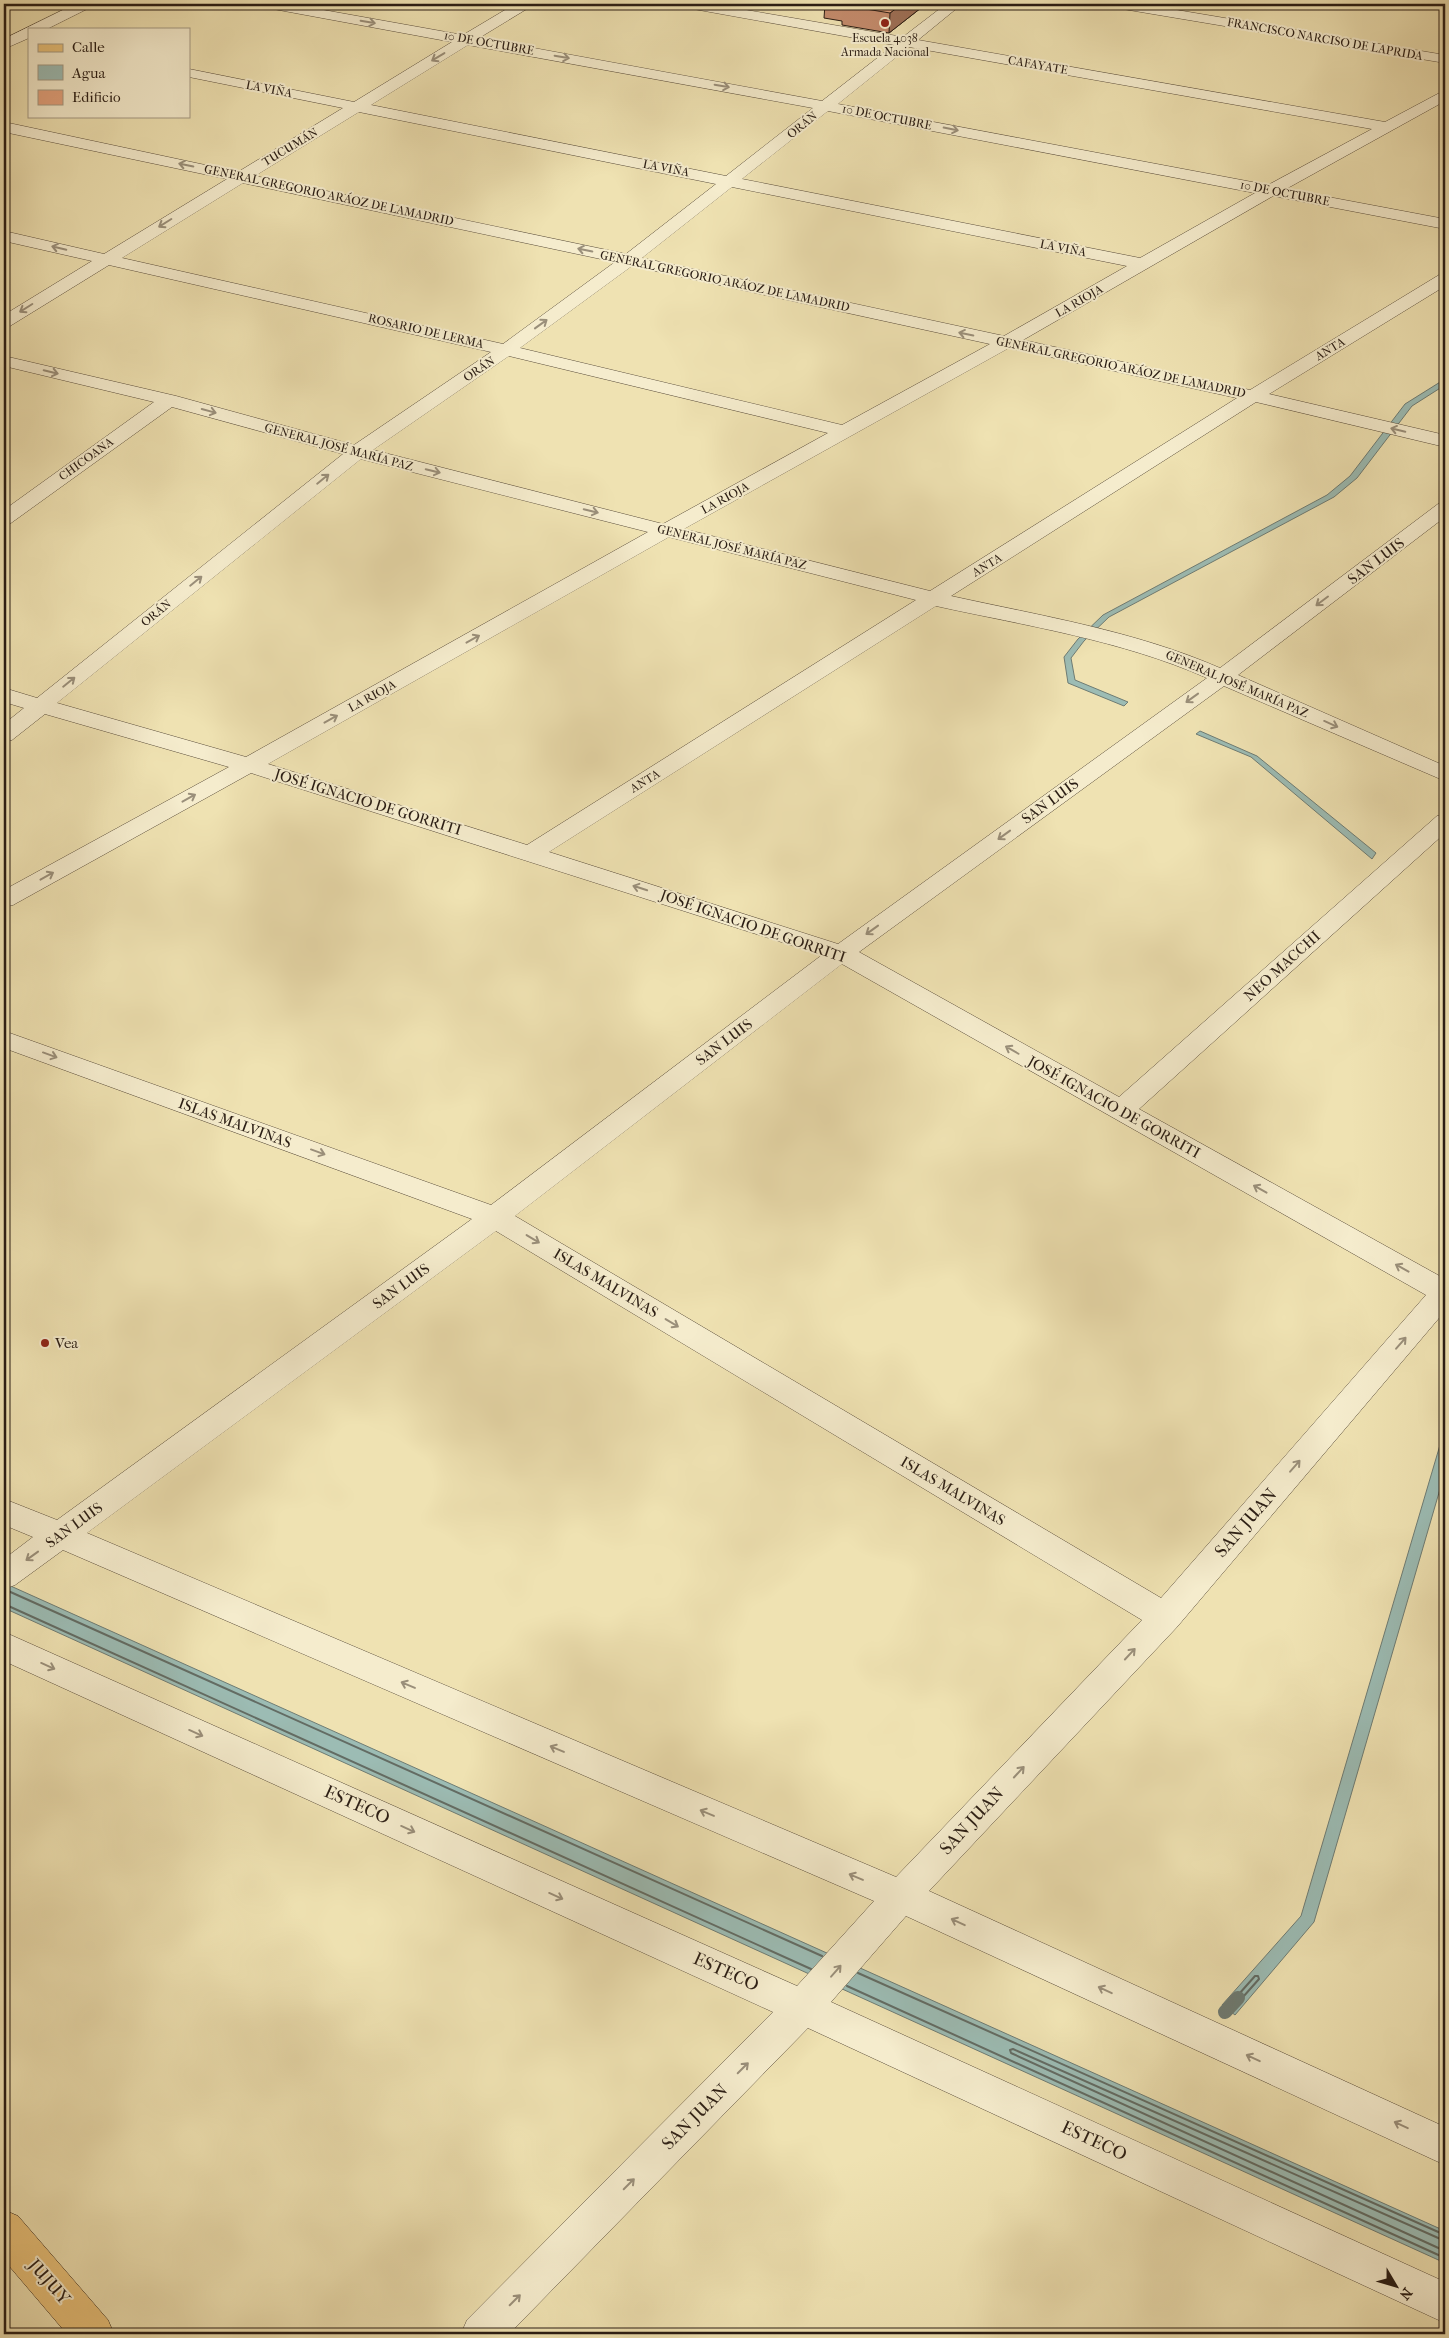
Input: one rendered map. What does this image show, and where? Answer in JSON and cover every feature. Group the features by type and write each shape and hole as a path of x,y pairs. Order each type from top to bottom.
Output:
{"main road":[{"name":"JUJUY","path":"4,2230 94,2334"}],"street":[{"path":"37,28 86,4"},
{"name":"10 DE OCTUBRE","path":"268,4 299,6 1445,224"},
{"name":"TUCUMÁN","path":"4,322 240,176 525,4"},
{"name":"CAFAYATE","path":"688,4 1388,127"},
{"name":"ORÁN","path":"4,735 357,452 506,350 629,260 955,4"},
{"name":"FRANCISCO NARCISO DE LAPRIDA","path":"1117,4 1445,59"},
{"path":"1227,22 1241,13"},
{"name":"LA VIÑA","path":"190,73 1142,264"},
{"name":"LA RIOJA","path":"4,900 249,765 667,530 847,432 1272,190 1445,95"},
{"name":"GENERAL GREGORIO ARÁOZ DE LAMADRID","path":"4,127 629,260 1253,396 1445,441"},
{"name":"ROSARIO DE LERMA","path":"4,236 506,350 847,432"},
{"name":"ANTA","path":"531,853 1253,396 1445,279"},
{"name":"GENERAL JOSÉ MARÍA PAZ","path":"4,360 169,400 357,452 935,599 1133,643 1182,659 1445,774"},
{"name":"CHICOANA","path":"4,519 169,400"},
{"name":"SAN LUIS","path":"4,1576 495,1216 841,953 1222,677 1445,508"},
{"name":"JOSÉ IGNACIO DE GORRITI","path":"4,694 40,706 249,765 841,953 1445,1292"},
{"name":"NEO MACCHI","path":"1120,1111 1445,821"},
{"name":"ISLAS MALVINAS","path":"4,1039 495,1216 1165,1617"},
{"name":"SAN JUAN","path":"481,2334 804,2007 901,1896 1165,1617 1445,1292"},
{"path":"4,1511 901,1896 1445,2146"},
{"name":"ESTECO","path":"4,1646 804,2007 1445,2303"}],"water":[{"path":"1445,379 1445,385 1412,406 1357,478 1334,497 1109,617 1084,641 1071,658 1075,680 1128,702 1124,706 1068,683 1064,657 1078,639 1103,615 1327,495 1350,476 1405,404"},
{"path":"1200,731 1257,756 1376,853 1372,859 1251,757 1196,734"},
{"path":"1445,1428 1445,1472 1314,1922 1235,2015 1222,2005 1301,1916"},
{"path":"4,1583 1445,2231 1445,2263 4,1608"}],"building":[{"path":"843,4 902,4 890,13"}],"waterway":[{"path":"1225,2012 1238,1998"}],"place":[{"name":"Escuela 4038 Armada Nacional","path":"885,23"},
{"name":"Vea","path":"45,1343"}]}
